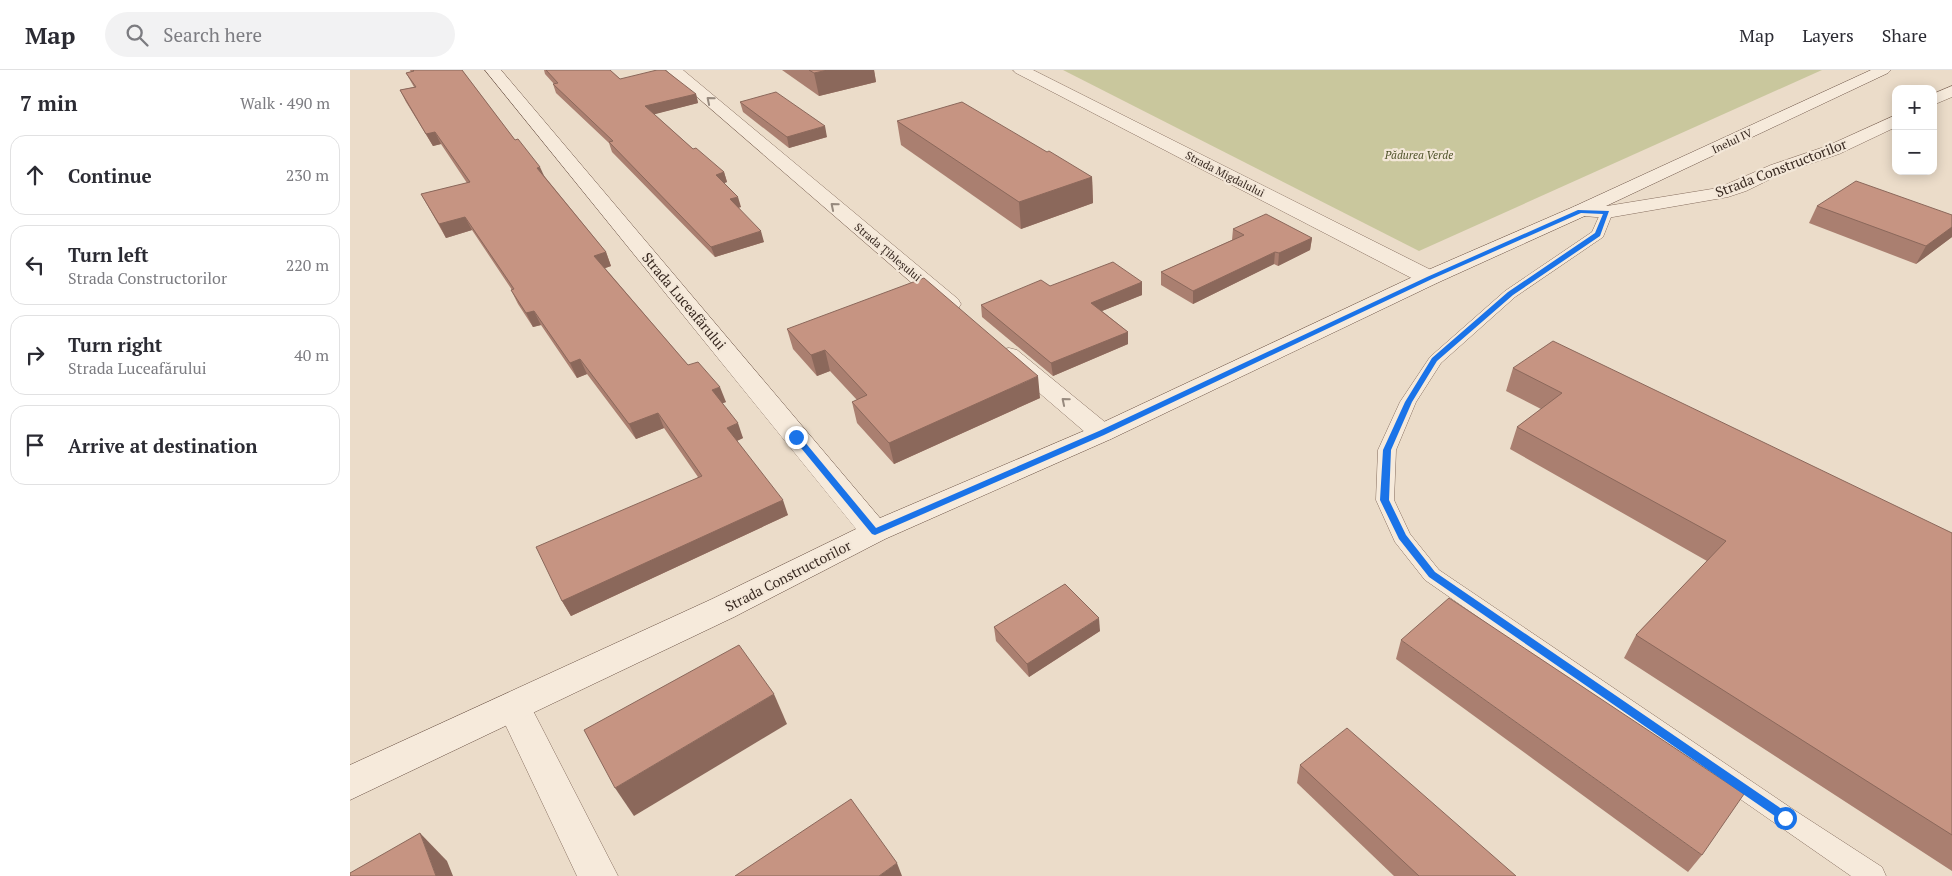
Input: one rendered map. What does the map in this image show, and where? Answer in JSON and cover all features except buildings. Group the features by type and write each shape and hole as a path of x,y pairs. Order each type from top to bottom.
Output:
{"street":[{"name":"Strada Luceafărului","path":"493,70 875,532"},
{"name":"Strada Țibleșului","path":"674,70 966,318"},
{"name":"Strada Migdalului","path":"1022,70 1429,278"},
{"name":"Inelul IV","path":"1594,212 1883,70"},
{"path":"1937,98 1952,91"},
{"name":"Strada Constructorilor","path":"350,784 723,608 875,532 1102,433 1429,278 1594,212 1721,193 1739,187 1777,169 1833,150 1892,122"},
{"path":"996,343 1102,433"},
{"path":"514,707 598,876"}],"lane":[{"path":"1594,212 1598,234 1510,294 1435,360 1408,402 1387,450 1385,500 1402,537 1432,575 1785,818 1873,876"}],"green space":[{"name":"Pădurea Verde","path":"1063,70 1822,70 1419,251"}],"route":[{"path":"796,437 875,532 1102,433 1429,278 1580,211 1607,212 1598,234 1510,294 1435,360 1408,402 1387,450 1385,500 1402,537 1432,575 1785,818"}]}
